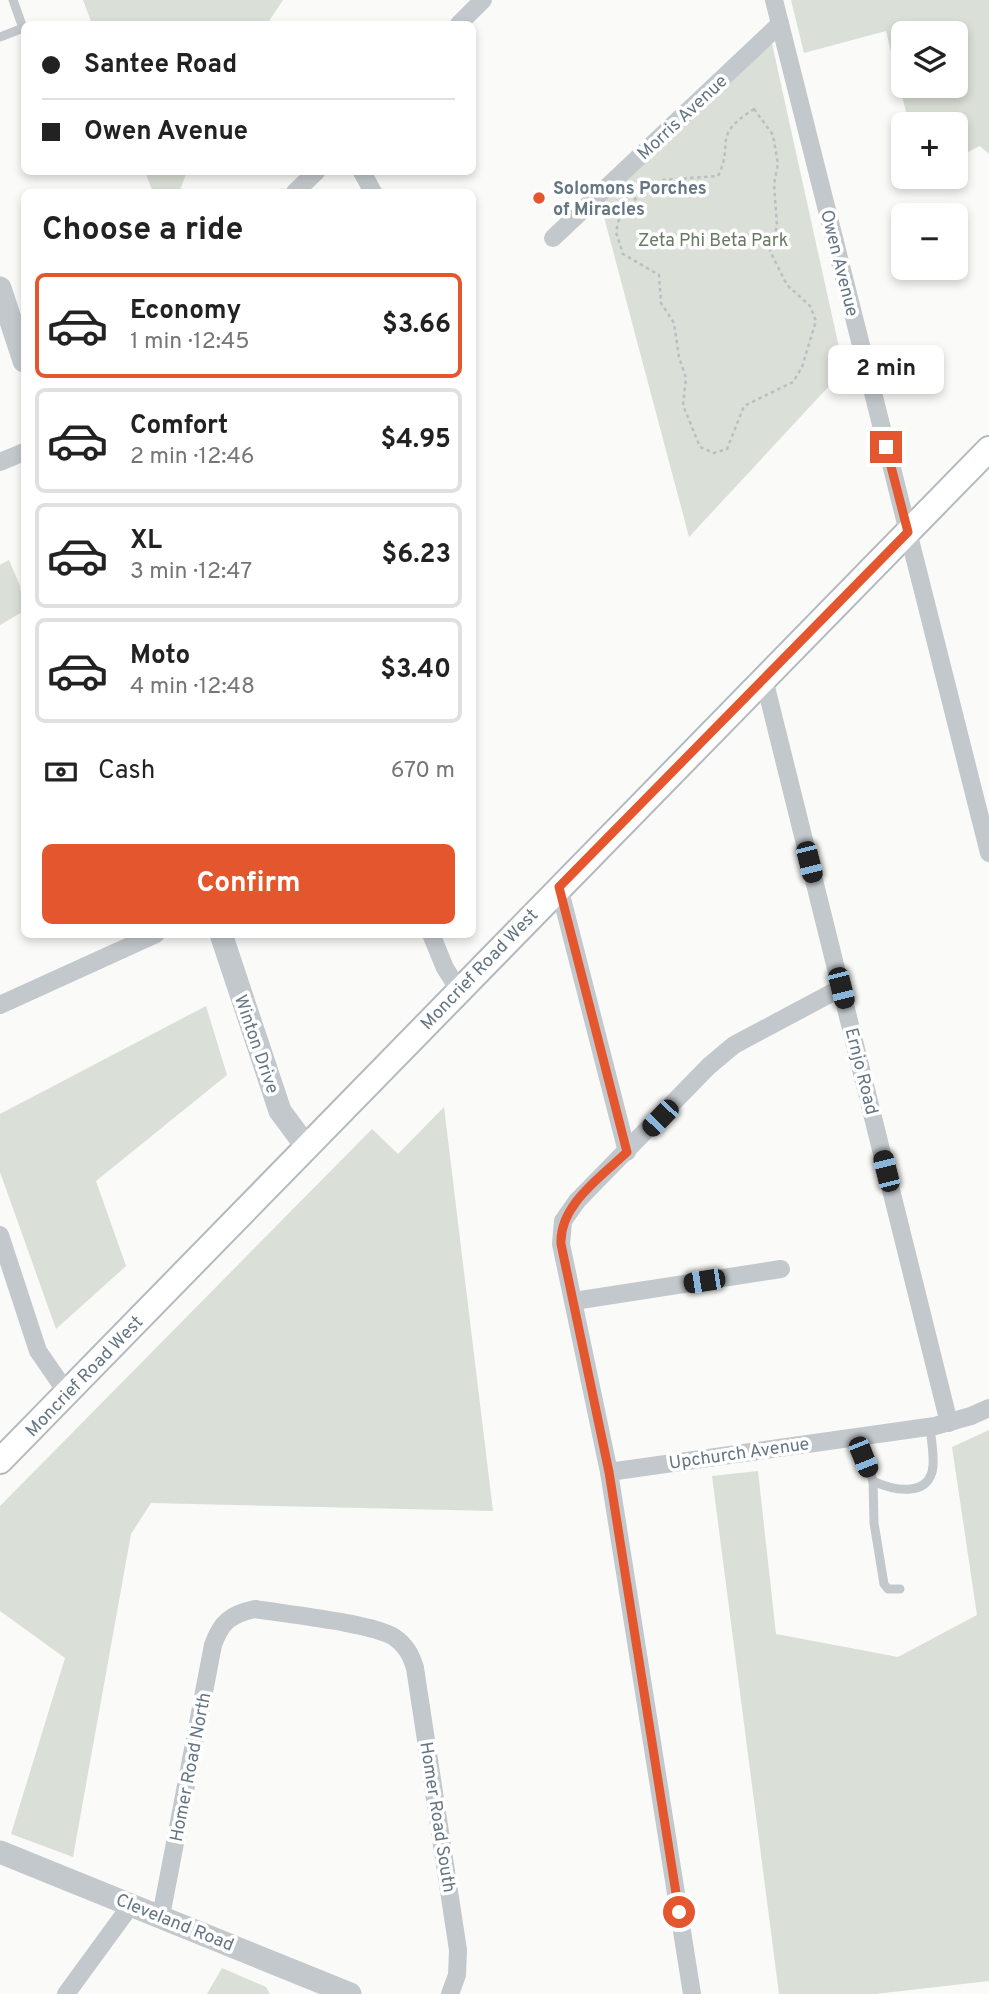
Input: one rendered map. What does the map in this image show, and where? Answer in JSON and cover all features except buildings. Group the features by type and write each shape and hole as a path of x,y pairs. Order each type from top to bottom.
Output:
{"main road":[{"name":"Moncrief Road West","path":"0,1461 989,449"}],"street":[{"path":"462,21 483,0"},
{"name":"Owen Avenue","path":"774,0 989,853"},
{"name":"Morris Avenue","path":"553,238 780,24"},
{"path":"298,189 313,175"},
{"path":"0,288 21,352"},
{"path":"0,462 21,453"},
{"name":"Ernjo Road","path":"764,679 949,1423"},
{"path":"559,887 627,1152"},
{"path":"0,1005 147,938"},
{"name":"Winton Drive","path":"222,938 280,1111 306,1146"},
{"path":"433,938 445,968 459,990"},
{"path":"692,1994 609,1472 574,1301 565,1272 560,1230 568,1211 577,1201 709,1066 734,1045 841,988"},
{"path":"0,1234 38,1351 67,1393"},
{"path":"574,1301 781,1269"},
{"name":"Upchurch Avenue","path":"609,1472 949,1423 989,1408"},
{"name":"Homer Road South","path":"226,1620 237,1612 255,1609 380,1630 402,1644 411,1654 458,1950 457,1975 450,1994"},
{"name":"Homer Road North","path":"161,1916 213,1645 226,1620"},
{"name":"Cleveland Road","path":"0,1852 350,1994"},
{"path":"66,1994 131,1905"}],"lane":[{"path":"13,0 21,22"},
{"path":"0,37 21,29"},
{"path":"873,1481 903,1492 915,1489 926,1480 933,1469 930,1426"},
{"path":"858,1435 873,1481 874,1523 884,1584 888,1589 900,1589"}],"path":[{"path":"754,109 773,135 778,164 774,184 777,226 770,251 787,285 810,306 816,321 802,367 793,382 744,406 727,449 714,453 700,447 683,405 686,378 679,357 674,323 661,303 659,275 623,254 616,232 620,215 642,192 663,180 718,176 722,167 723,143 732,123 754,109"}],"green space":[{"path":"83,0 283,0 269,21 91,21"},
{"path":"791,0 989,0 989,154 980,146 968,152 968,112 906,112 903,98 968,98 968,21 891,21 891,51 886,31 804,53"},
{"name":"Zeta Phi Beta Park","path":"771,39 844,370 689,537 600,202"},
{"path":"146,175 186,175 180,189 152,189"},
{"path":"9,560 20,586 21,613 0,625 0,565"},
{"path":"206,1006 227,1075 96,1181 126,1266 56,1329 0,1172 0,1114"},
{"path":"444,1107 493,1511 151,1503 131,1534 73,1857 11,1834 65,1658 0,1611 0,1506 372,1129 398,1154"},
{"path":"989,1430 989,1981 875,1994 779,1994 712,1476 758,1471 776,1634 898,1657 977,1615 952,1447"},
{"path":"222,1968 266,1987 270,1994 207,1994"}],"place":[{"name":"Solomons Porches of Miracles","path":"539,198"}],"route":[{"path":"679,1912 609,1472 561,1244 560,1230 568,1211 627,1152 559,887 908,532 886,447"}]}
